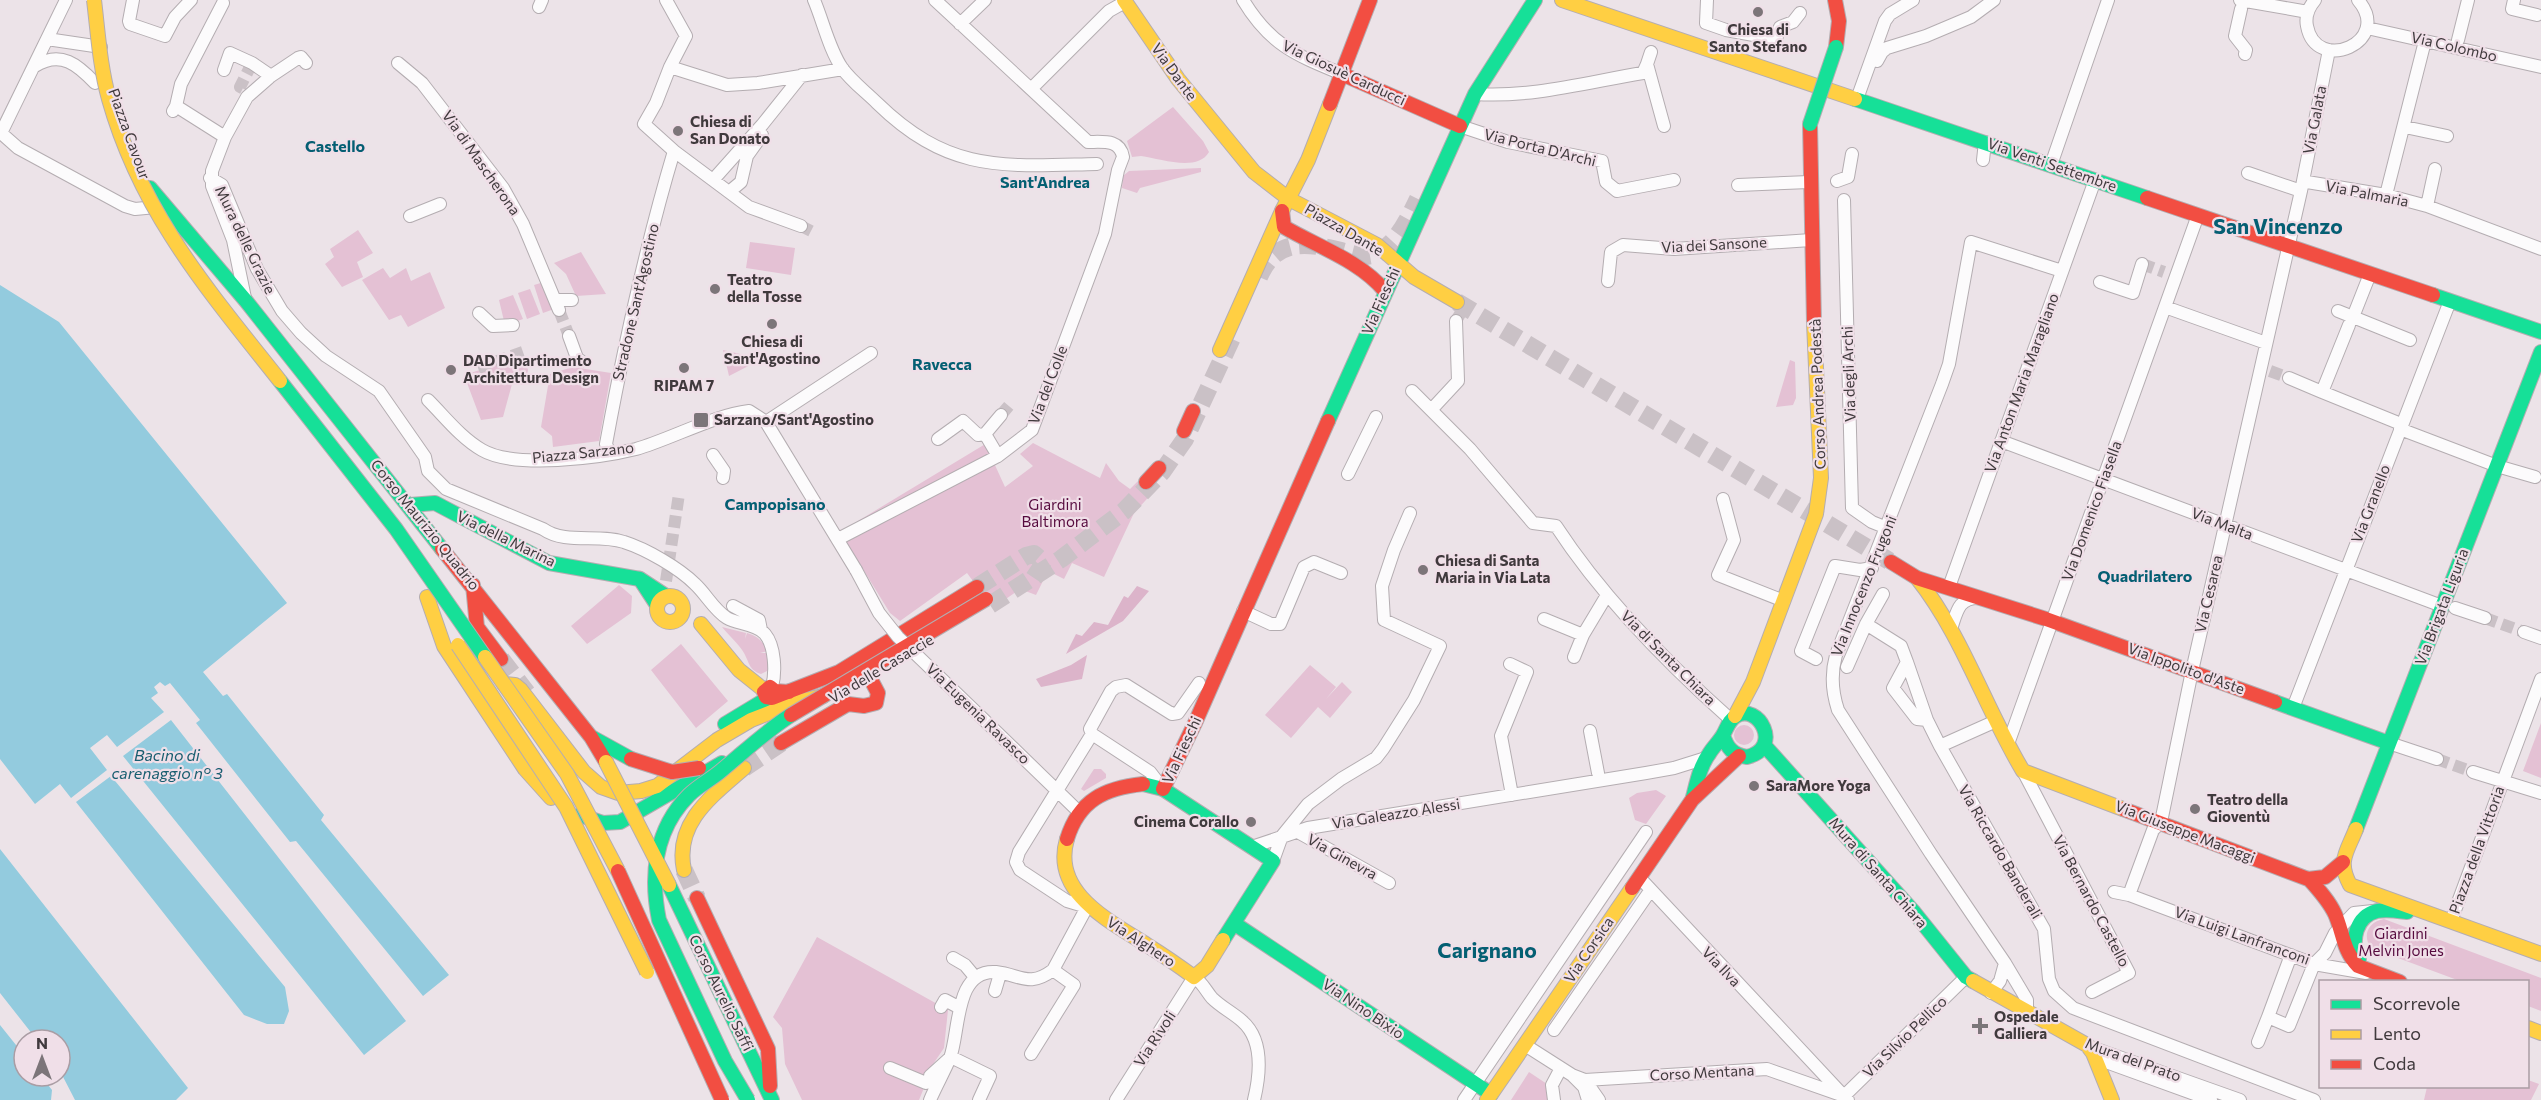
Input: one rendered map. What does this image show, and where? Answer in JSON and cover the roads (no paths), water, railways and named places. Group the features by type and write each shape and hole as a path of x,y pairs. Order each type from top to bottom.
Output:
{"main road":[{"path":"94,0 98,45 109,99 137,175 168,233 216,301 396,529 567,774 599,831 722,1100"},
{"name":"Piazza Cavour","path":"100,0 104,50 110,82 126,135 149,187"},
{"name":"Piazza Dante","path":"1220,350 1308,160 1370,0"},
{"name":"Via Fieschi","path":"1163,789 1195,723 1397,263 1475,94 1534,0"},
{"name":"Via Venti Settembre","path":"1562,0 2541,332"},
{"name":"Corso Andrea Podestà","path":"1732,718 1752,684 1816,514 1821,478 1809,182 1810,124 1836,47 1839,21 1835,0"},
{"name":"Via Dante","path":"1125,1 1178,79 1227,141"},
{"name":"Piazza Cavour","path":"83,4 86,40 95,83 124,159 136,176 149,187"},
{"path":"86,40 90,80 103,125"},
{"name":"Via Giosuè Carducci","path":"1342,74 1460,126"},
{"name":"Piazza Dante","path":"1227,141 1286,205 1377,245 1414,277 1457,302"},
{"name":"Corso Maurizio Quadrio","path":"149,187 246,301 410,505 591,737 669,885"},
{"path":"130,196 145,222"},
{"name":"Piazza Dante","path":"1286,205 1284,227 1364,272 1380,283 1385,291"},
{"name":"Via Brigata Liguria","path":"2343,862 2389,743 2449,607 2497,466 2541,352"},
{"path":"285,410 372,519 427,597 566,807 651,981"},
{"path":"1184,431 1193,411"},
{"path":"1146,482 1159,468"},
{"name":"Via della Marina","path":"410,505 435,503 549,563 574,569 623,574 640,579 662,600"},
{"name":"Via Ippolito d'Aste","path":"1891,562 1917,578 2052,621 2389,743"},
{"path":"1917,578 1936,601 1952,626 1996,721 2023,771"},
{"path":"473,585 477,627 501,659"},
{"path":"742,1100 733,1068 664,917 660,871 664,849 675,823 694,800 823,696 924,636 983,596"},
{"path":"640,787 662,776 708,734 774,692 839,672 983,596"},
{"name":"Via delle Casaccie","path":"774,735 867,678 983,596"},
{"path":"427,597 444,646 525,769 550,798 579,815 612,824 637,813 774,735"},
{"path":"681,611 672,621 664,620 658,614 662,600 678,598 681,611 700,624 739,670 774,692"},
{"path":"591,737 631,759 665,771 689,771 852,703 868,706 878,700 878,693 867,678 839,672"},
{"path":"502,684 515,686 521,690 584,772 601,787 618,794 657,786 717,740 751,720 792,704 823,696"},
{"path":"1723,735 1727,748 1739,756 1754,755 1764,745 1765,728 1758,718 1752,684"},
{"path":"1692,800 1706,758 1723,735 1725,726 1732,718 1750,715 1758,718"},
{"path":"748,1100 725,1061 659,920 654,895 654,869 664,831 674,813 690,795 774,735"},
{"name":"Mura di Santa Chiara","path":"1764,745 1913,911 1966,977"},
{"path":"1692,800 1739,756"},
{"path":"684,870 680,857 689,824 703,805 744,768"},
{"name":"Via Giuseppe Macaggi","path":"2023,771 2309,879"},
{"path":"1087,907 1073,887 1065,863 1066,837 1078,811 1093,799 1126,785 1143,783 1163,789 1252,847 1273,861 1207,966 1194,977"},
{"name":"Via Corsica","path":"1489,1097 1692,800"},
{"path":"2309,879 2319,879 2329,875 2343,862"},
{"path":"2343,862 2343,872 2350,885 2541,954"},
{"path":"2309,879 2332,908 2347,953 2353,962 2397,980"},
{"name":"Corso Aurelio Saffi","path":"669,885 772,1098"},
{"path":"697,898 768,1049 772,1098"},
{"name":"Via Alghero","path":"1087,907 1194,977"},
{"path":"2382,975 2360,960 2354,943 2355,932 2362,921 2378,911 2428,914"},
{"name":"Via Nino Bixio","path":"1235,924 1475,1084 1489,1097"},
{"name":"Mura del Prato","path":"1966,977 2087,1045"},
{"path":"2087,1045 2095,1058 2112,1100"},
{"path":"685,1052 707,1100"}],"street":[{"path":"66,0 1,133 18,148 125,206 135,208 166,206"},
{"path":"133,0 130,24 165,36 175,17 191,0"},
{"path":"666,0 686,36 644,124 674,151 749,207 801,226"},
{"path":"814,0 843,69 909,132 951,154 1015,166 1120,163 1122,152 1115,143 1088,142 935,0"},
{"path":"960,24 985,0"},
{"name":"Via Giosuè Carducci","path":"1243,0 1277,42 1293,53 1342,74"},
{"path":"1707,0 1706,23 1726,30 1776,39 1780,27 1793,22 1800,13"},
{"path":"1857,99 1874,61 1885,21 1890,14 1913,0"},
{"path":"1874,61 1887,48 1926,36 1971,17 1994,0"},
{"path":"2051,165 2108,0"},
{"path":"2315,0 2307,12 2306,21 2312,38 2329,50 2345,50 2362,39 2367,28 2364,10 2358,0"},
{"name":"Via Colombo","path":"2458,40 2468,0"},
{"path":"2514,0 2512,9 2537,15"},
{"path":"1031,89 1109,11 1125,1"},
{"path":"2245,54 2246,50 2235,36 2242,2 2307,12"},
{"path":"223,3 181,84 175,108 225,137"},
{"name":"Via Colombo","path":"2367,28 2541,67"},
{"path":"47,39 86,40 104,50"},
{"path":"2386,195 2425,41"},
{"name":"Via Galata","path":"2288,246 2304,186 2329,50"},
{"path":"224,70 230,53 252,63 271,76"},
{"path":"246,301 234,240 210,178 225,137 247,98 271,76 298,58 301,57 306,63"},
{"path":"1475,94 1504,96 1643,73 1649,58 1664,126"},
{"name":"Piazza Cavour","path":"35,66 50,59 70,62 77,65 95,83"},
{"name":"Via di Mascherona","path":"398,63 422,83 503,188 524,224 557,305 572,300"},
{"path":"670,67 727,85 758,83 843,69"},
{"path":"713,180 802,75"},
{"name":"Via Porta D'Archi","path":"1460,126 1508,142 1602,160 1606,182 1617,191 1674,180"},
{"path":"2405,127 2447,136"},
{"path":"729,192 741,182 747,156 764,131"},
{"path":"1983,160 1985,142"},
{"name":"Stradone Sant'Agostino","path":"609,453 606,444 633,300 674,151"},
{"path":"1837,182 1848,177 1852,154"},
{"name":"Via del Colle","path":"838,539 902,509 998,456 1023,438 1036,420 1051,376 1078,311 1105,234 1120,163"},
{"name":"Via Palmaria","path":"2427,206 2434,170"},
{"path":"2248,173 2304,186"},
{"name":"Mura delle Grazie","path":"210,178 222,185 257,269 282,311 326,356 380,391 425,457 428,471 446,489 543,529 552,536 612,538 625,542 672,567 694,582 726,618 761,630"},
{"name":"Via Anton Maria Maragliano","path":"1949,587 2095,180"},
{"path":"1738,185 1809,182"},
{"name":"Via Palmaria","path":"2304,186 2386,195 2427,206 2541,249"},
{"name":"Via degli Archi","path":"1844,200 1852,508 1872,522 1887,528"},
{"path":"410,216 440,204"},
{"name":"Via Domenico Fiasella","path":"2008,744 2165,307 2170,274 2198,215"},
{"name":"Via dei Sansone","path":"1608,281 1611,252 1623,245 1674,249 1811,240"},
{"name":"Via Innocenzo Frugoni","path":"2027,1013 2027,1000 2005,963 1838,710 1834,699 1833,665 1949,364 1971,242 2062,271"},
{"name":"Via Cesarea","path":"2161,822 2225,525 2265,369 2265,343 2288,246"},
{"path":"2100,282 2133,293 2142,264"},
{"path":"2322,392 2370,274"},
{"name":"Via Granello","path":"2293,708 2398,425 2450,301"},
{"path":"2165,307 2265,343"},
{"path":"2338,311 2351,321 2410,340"},
{"path":"479,313 493,326 513,325"},
{"path":"1412,391 1432,409 1458,381 1456,321"},
{"path":"569,336 577,358 581,361"},
{"path":"766,422 871,353"},
{"path":"2289,378 2497,466 2535,477"},
{"name":"Piazza Sarzano","path":"428,400 459,432 481,450 501,457 542,461 636,449 742,411 755,413 766,422"},
{"name":"Via di Santa Chiara","path":"1432,409 1478,458 1533,524 1556,526 1607,595 1700,693 1732,718"},
{"path":"938,439 963,421 978,435 985,434 1001,415"},
{"path":"1348,474 1376,417"},
{"name":"Via Eugenia Ravasco","path":"766,422 838,539 879,613 898,637 1078,811"},
{"path":"985,434 998,456"},
{"name":"Via Malta","path":"2001,441 2449,607"},
{"path":"713,455 724,471 723,478"},
{"path":"1723,499 1734,540 1718,575 1784,601"},
{"path":"1273,861 1282,836 1308,804 1318,795 1376,758 1383,749 1414,700 1440,646 1384,620 1382,586 1410,513"},
{"path":"1243,611 1271,624 1280,624 1305,567 1314,562 1341,573"},
{"path":"1816,659 1801,651 1835,566 1860,570 1872,568"},
{"path":"1847,667 1866,624 1883,594"},
{"name":"Via di Santa Chiara","path":"1574,657 1583,635 1607,595"},
{"path":"1952,626 1958,608 1964,600 1982,598"},
{"path":"733,606 759,620 761,630 766,635 771,648 774,692"},
{"name":"Via Brigata Liguria","path":"2449,607 2485,618"},
{"path":"1544,619 1583,635"},
{"name":"Via Riccardo Banderali","path":"1866,624 1901,646 1927,720 1940,746 2044,928 2046,964 2054,991 2073,1008 2314,1100"},
{"path":"2524,632 2541,638"},
{"path":"1907,662 1893,688 1917,719 1927,720"},
{"path":"1510,664 1527,672 1501,736 1512,795"},
{"name":"Piazza della Vittoria","path":"2451,921 2541,679"},
{"path":"1163,789 1150,771 1092,735 1090,729 1110,691 1116,687 1126,685 1172,714 1178,713 1200,683"},
{"path":"1940,746 1996,721"},
{"path":"1590,731 1598,773"},
{"path":"930,1100 951,1057 960,1008 967,987 975,977 995,972 1030,981 1044,976 1053,970 1087,907 1067,901 1020,870 1016,862 1025,843 1092,735"},
{"path":"2389,743 2437,759"},
{"name":"Via Galeazzo Alessi","path":"1252,847 1296,831 1674,768 1706,758"},
{"path":"2023,771 2041,808"},
{"name":"Piazza della Vittoria","path":"2473,771 2541,793"},
{"path":"2041,808 2046,790 2061,785"},
{"name":"Via Bernardo Castello","path":"2041,808 2129,972 2092,992"},
{"path":"2129,895 2153,830 2161,822"},
{"name":"Via Ginevra","path":"1296,831 1389,883"},
{"name":"Via Corsica","path":"1464,1100 1646,832"},
{"name":"Via Ilva","path":"1639,877 1845,1099"},
{"name":"Via Corsica","path":"1554,1030 1650,891"},
{"name":"Via Luigi Lanfranconi","path":"2114,892 2129,895 2314,964 2325,953 2339,928"},
{"path":"2339,928 2354,912 2378,911"},
{"path":"2258,1042 2295,956"},
{"path":"953,958 965,965 975,977"},
{"path":"1991,993 2000,981 2005,963"},
{"path":"2268,1017 2286,1026 2292,1023 2314,964 2382,975"},
{"path":"1031,1054 1074,985 1053,970"},
{"path":"995,991 1000,974"},
{"path":"1194,977 1202,983 1212,998 1243,1022 1254,1038 1259,1063 1254,1100"},
{"name":"Via Rivoli","path":"1116,1100 1194,977"},
{"name":"Via Silvio Pellico","path":"1845,1099 1966,977"},
{"path":"941,1007 945,1000 960,1008"},
{"path":"1525,1045 1567,1072 1584,1087 1588,1100"},
{"name":"Mura del Prato","path":"2087,1045 2240,1100"},
{"path":"1801,1080 1806,1071 1806,1055"},
{"path":"890,1068 928,1080 951,1057"},
{"path":"951,1057 990,1076 978,1100"},
{"path":"2095,1058 2211,1100"},
{"name":"Corso Mentana","path":"1585,1080 1767,1069 1801,1080 1845,1099"},
{"path":"1567,1072 1585,1080 1599,1100"},
{"path":"1554,1100 1552,1085 1567,1072"}],"water":[{"path":"0,285 59,322 287,603 203,672 223,696 227,694 324,815 321,820 449,975 423,996 296,841 290,842 196,723 200,720 170,683 165,686 160,682 154,687 158,693 151,698 164,712 117,747 107,735 90,748 107,770 71,798 60,784 35,804 0,759"},
{"name":"Bacino di carenaggio n° 3","path":"171,720 406,1021 364,1055 123,756"},
{"path":"111,776 285,987 289,1011 284,1024 267,1024 244,1015 76,802"},
{"path":"0,849 188,1088 176,1100 75,1100 69,1088 72,1088 72,1028 28,1028 0,993"},
{"path":"0,1025 12,1040 12,1088 50,1088 52,1090 51,1100 0,1100"}],"tunnel":[{"path":"252,63 240,87 252,93"},
{"path":"1259,277 1274,255 1293,246 1316,246 1364,256 1377,253 1396,237 1418,199"},
{"path":"801,226 811,231"},
{"path":"2142,264 2164,272"},
{"path":"1456,321 1468,300"},
{"path":"1457,302 1891,562"},
{"path":"559,310 569,336"},
{"path":"990,605 1061,559 1124,511 1162,472 1185,439 1232,338"},
{"path":"478,368 523,352"},
{"path":"2270,371 2289,378"},
{"path":"1001,415 1012,402"},
{"path":"666,581 679,494"},
{"path":"977,587 1026,556 1034,554 1042,561 1042,566 1034,578"},
{"path":"2485,618 2524,632"},
{"path":"501,659 527,693"},
{"path":"744,768 781,743"},
{"path":"2437,759 2473,772"},
{"path":"684,870 697,898"}],"place":[{"name":"Chiesa di Santo Stefano","path":"1758,12"},
{"name":"Chiesa di San Donato","path":"678,131"},
{"name":"Teatro della Tosse","path":"715,289"},
{"name":"Chiesa di Sant'Agostino","path":"772,324"},
{"name":"RIPAM 7","path":"684,368"},
{"name":"DAD Dipartimento Architettura Design","path":"451,370"},
{"name":"Sarzano/Sant'Agostino","path":"701,420"},
{"name":"Chiesa di Santa Maria in Via Lata","path":"1423,570"},
{"name":"SaraMore Yoga","path":"1754,786"},
{"name":"Teatro della Gioventù","path":"2195,809"},
{"name":"Cinema Corallo","path":"1251,822"},
{"name":"Ospedale Galliera","path":"1980,1026"}],"district":[{"name":"Castello","path":"335,146"},
{"name":"Sant'Andrea","path":"1045,182"},
{"name":"San Vincenzo","path":"2278,227"},
{"name":"Ravecca","path":"942,364"},
{"name":"Campopisano","path":"775,504"},
{"name":"Quadrilatero","path":"2145,576"},
{"name":"Carignano","path":"1487,951"}],"park label":[{"name":"Giardini Baltimora","path":"1055,514"},
{"name":"Giardini Melvin Jones","path":"2401,942"}]}
